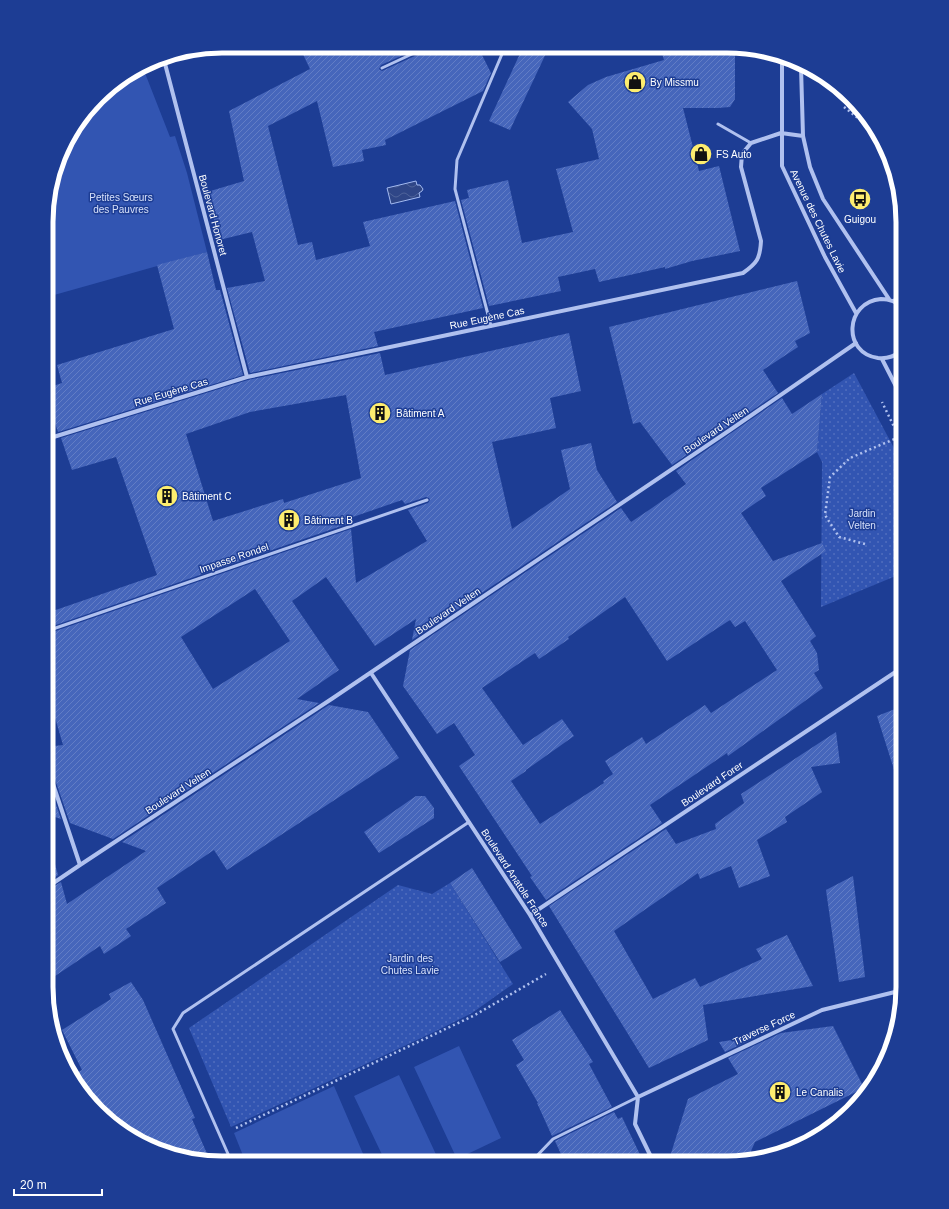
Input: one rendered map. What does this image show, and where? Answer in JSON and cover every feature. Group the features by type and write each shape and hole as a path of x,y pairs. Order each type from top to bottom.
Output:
{"street":[{"name":"Avenue des Chutes Lavie","path":"782,62 782,166 825,257 856,313"},
{"name":"Boulevard Honoret","path":"165,63 247,377"},
{"name":"Avenue des Chutes Lavie","path":"802,70 803,136 810,167 823,199 891,300"},
{"path":"751,144 781,133 803,136"},
{"name":"Rue Eugène Cas","path":"53,438 247,377 743,273 755,264 760,253 761,241 740,167 742,154 751,144"},
{"path":"896,299 876,300 869,302 856,313 852,328 853,336 860,350 874,358 882,359 896,355"},
{"path":"891,300 896,303"},
{"name":"Boulevard Velten","path":"53,883 371,673 856,343"},
{"path":"882,359 896,387"},
{"name":"Boulevard Forer","path":"530,915 896,672"},
{"name":"Boulevard Anatole France","path":"371,673 530,915 638,1097"},
{"path":"53,784 80,865"},
{"name":"Traverse Force","path":"638,1097 822,1010 896,992"},
{"path":"638,1097 635,1124 651,1156"}],"lane":[{"path":"382,68 413,53"},
{"path":"491,326 455,189 457,160 502,53"},
{"path":"718,124 751,144"},
{"name":"Impasse Rondel","path":"53,629 427,500"},
{"path":"229,1156 173,1029 183,1013 469,822"},
{"path":"537,1156 553,1140 638,1097"}],"path":[{"path":"844,107 864,123"},
{"path":"894,383 879,396 896,431"},
{"path":"865,544 839,537 825,514 830,477 850,458 896,438"},
{"path":"236,1128 473,1016 560,966"}],"green space":[{"name":"Petites Sœurs des Pauvres","path":"144,72 170,137 175,136 187,173 207,252 53,295 54,200 62,167 70,147 81,128 102,102 128,81"},
{"name":"Jardin Velten","path":"854,373 896,452 896,576 821,607 822,462 817,452 822,394"},
{"name":"Jardin des Chutes Lavie","path":"450,883 513,984 472,1013 231,1127 189,1028 398,885 432,894"},
{"path":"459,1046 501,1138 463,1156 456,1156 414,1067"},
{"path":"399,1075 437,1156 383,1156 354,1096"},
{"path":"334,1086 364,1156 243,1156 234,1133"}],"water":[{"path":"416,181 417,185 420,185 423,189 419,193 420,197 391,204 387,188"}],"building":[{"path":"302,53 408,53 381,65 379,69 382,71 421,53 481,53 491,73 483,91 385,140 386,145 362,150 364,161 333,167 317,101 268,126 298,245 312,242 316,260 370,246 363,222 455,201 483,308 374,332 378,346 250,373 227,288 265,281 252,232 219,240 207,192 244,181 229,111 310,69"},
{"path":"520,53 546,53 510,130 489,121"},
{"path":"662,53 735,53 735,99 730,107 683,108 699,171 719,166 740,251 692,261 665,269 665,267 599,282 595,269 558,277 561,291 489,306 461,200 469,198 467,190 508,180 522,243 573,232 556,169 599,159 592,129 568,102 588,85 606,77 664,60"},
{"path":"207,252 216,290 220,290 243,375 58,432 53,417 53,386 62,383 57,365 174,329 157,265"},
{"path":"797,281 810,333 795,341 798,347 763,370 778,393 672,465 640,422 633,424 609,327"},
{"path":"569,333 581,391 550,398 556,428 492,442 512,529 570,489 561,450 591,443 597,470 617,502 412,640 416,619 375,646 326,577 292,601 339,670 297,699 319,703 113,839 70,823 53,774 53,746 63,745 53,711 53,632 351,529 356,583 427,541 408,510 428,503 430,500 426,497 405,504 402,500 350,518 350,523 53,626 53,611 157,575 116,457 72,470 61,438 248,380 380,353 385,375","holes":["346,395 361,478 284,503 283,499 213,521 186,434 250,412","255,589 290,641 213,689 181,637"]},
{"path":"822,394 817,452 761,488 766,496 741,513 773,561 822,543 826,551 781,581 816,636 810,641 817,653 819,670 814,673 823,688 728,756 727,753 650,805 662,823 546,900 530,877 532,876 459,766 475,755 454,723 437,734 403,686 410,650 621,508 631,522 652,508 686,484 676,471 782,398 792,414","holes":["625,597 667,661 730,620 735,627 745,621 777,670 711,713 705,705 646,744 642,737 605,761 613,774 603,781 604,783 540,824 511,781 574,736 562,719 523,745 482,688 535,653 539,659 569,639 568,637"]},
{"path":"329,705 368,712 399,758 227,870 214,850 157,888 166,903 126,929 131,936 104,954 100,946 53,977 53,887 61,882 67,904 146,851 122,842"},
{"path":"896,709 896,776 877,716"},
{"path":"836,732 840,763 811,767 822,792 785,817 787,822 757,840 770,876 739,888 731,866 700,879 698,873 614,931 653,999 695,978 700,987 762,959 756,949 787,935 813,986 703,1005 708,1040 649,1068 549,906 666,829 676,844 716,829 715,824 744,803 741,794"},
{"path":"53,796 61,819 53,816"},
{"path":"416,796 425,796 434,808 434,818 379,853 364,832"},
{"path":"53,857 58,875 53,879"},
{"path":"472,868 522,948 500,962 450,883"},
{"path":"853,876 865,977 839,982 826,890"},
{"path":"131,982 143,1000 195,1118 192,1119 208,1156 189,1153 167,1147 147,1139 128,1128 102,1107 81,1081 76,1073 82,1070 62,1030 111,999 109,994"},
{"path":"560,1010 593,1062 589,1064 612,1107 552,1136 538,1103 516,1065 524,1060 512,1040"},
{"name":"Le Canalis","path":"833,1026 863,1087 862,1089 755,1142 749,1155 670,1156 688,1099 738,1074 728,1058 781,1033"},
{"path":"758,1036 725,1052 719,1042"},
{"path":"614,1112 618,1119 622,1117 641,1156 562,1156 555,1141"}],"place":[{"name":"By Missmu","path":"635,82"},
{"name":"FS Auto","path":"701,154"},
{"name":"Guigou","path":"860,199"},
{"name":"Bâtiment A","path":"380,413"},
{"name":"Bâtiment C","path":"167,496"},
{"name":"Bâtiment B","path":"289,520"},
{"name":"Le Canalis","path":"780,1092"}]}
